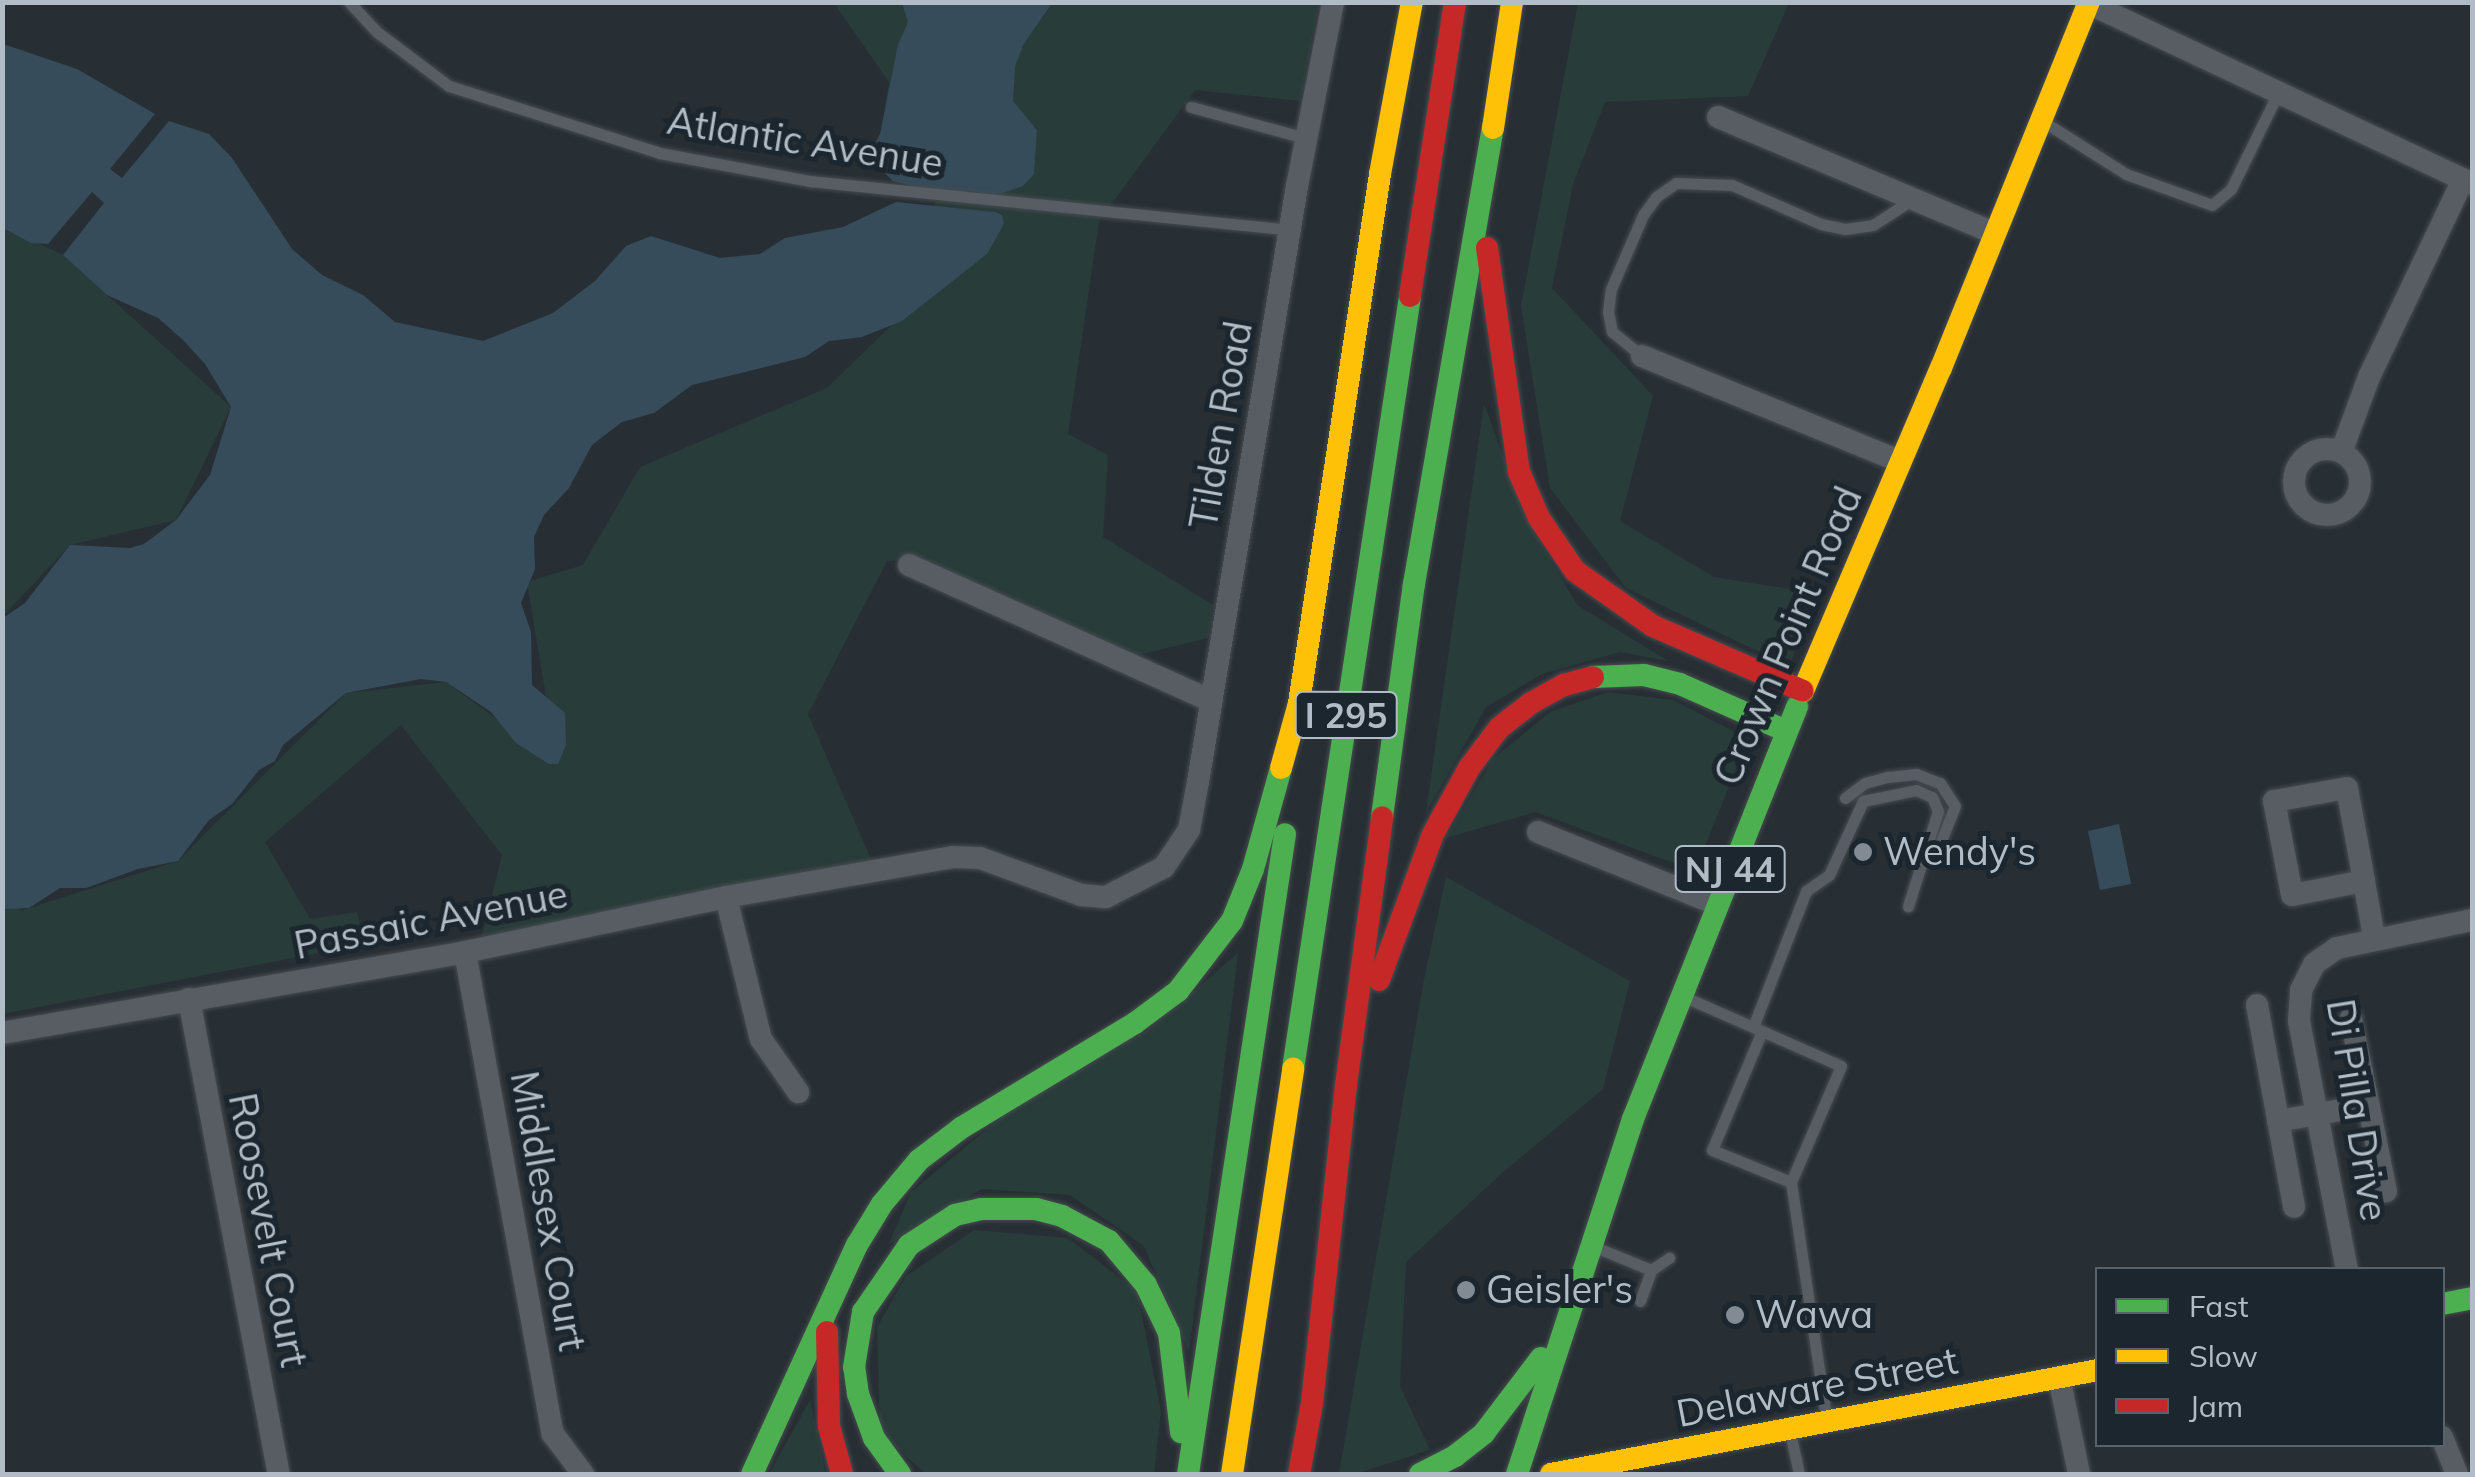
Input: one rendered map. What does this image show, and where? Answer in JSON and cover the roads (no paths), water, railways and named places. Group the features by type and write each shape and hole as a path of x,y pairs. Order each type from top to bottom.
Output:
{"main road":[{"path":"1188,1474 1287,819 1295,724 1380,174 1412,2"},
{"name":"I 295","path":"1232,1474 1455,2"},
{"name":"I 295","path":"1299,1474 1312,1403 1346,1086 1414,584 1481,209 1512,2"},
{"name":"Crown Point Road","path":"1517,1474 1590,1245 1680,994 2088,3"},
{"path":"1481,209 1519,472 1539,518 1575,572 1653,626 1803,691"},
{"path":"1346,1086 1408,896 1433,834 1468,768 1499,728 1531,703 1564,685 1602,675 1644,675 1680,684 1786,731"},
{"path":"752,1474 857,1245 882,1204 920,1160 961,1128 1135,1024 1178,991 1206,960 1232,921 1253,870 1295,724"},
{"path":"900,1474 874,1438 858,1394 854,1366 863,1312 910,1245 931,1228 954,1215 1008,1207 1062,1216 1109,1241 1146,1285 1169,1333 1188,1474"},
{"path":"2445,1303 2472,1298"},
{"path":"828,1312 829,1426 842,1474"},
{"path":"1420,1474 1484,1433 1514,1399 1567,1319"},
{"name":"Delaware Street","path":"1550,1474 2095,1371"}],"street":[{"name":"Tilden Road","path":"1172,856 1188,830 1290,230 1333,2"},
{"path":"2088,3 2468,182 2369,377 2342,450"},
{"path":"1718,117 1994,233"},
{"path":"1642,356 1899,461"},
{"path":"909,565 1209,700"},
{"path":"2364,882 2292,895 2274,801 2346,788 2364,882 2374,938 2472,920"},
{"path":"1538,832 1716,904"},
{"name":"Passaic Avenue","path":"2,1033 465,952 726,898 952,857 980,858 1081,895 1106,897 1143,881 1172,856"},
{"path":"726,898 761,1039 798,1092"},
{"name":"Di Pilla Drive","path":"2345,1267 2299,1020 2301,990 2314,964 2337,948 2374,938"},
{"name":"Middlesex Court","path":"465,952 554,1434 583,1474"},
{"name":"Roosevelt Court","path":"189,1000 279,1474"},
{"path":"2257,1006 2294,1207"},
{"path":"2351,1018 2386,1192"},
{"path":"2278,1121 2369,1105"},
{"path":"2059,1377 2079,1474"},
{"path":"2445,1445 2456,1474"}],"lane":[{"name":"Atlantic Avenue","path":"350,2 376,32 449,86 660,153 810,180 1290,230"},
{"path":"2041,120 2126,174 2212,205 2231,189 2278,93"},
{"path":"1191,107 1309,139"},
{"path":"1642,356 1612,332 1608,312 1610,289 1644,215 1656,197 1676,182 1732,185 1821,224 1846,230 1873,225 1914,199"},
{"path":"1845,798 1865,783 1888,777 1916,774 1940,783 1955,806 1939,846"},
{"path":"1791,1182 1712,1150 1806,891 1829,875 1863,801 1916,790 1932,797 1938,811 1908,906"},
{"path":"1680,994 1841,1066 1791,1182 1827,1420"},
{"path":"1590,1245 1651,1270"},
{"path":"1640,1301 1651,1270 1669,1258"},
{"path":"1790,1428 1799,1474"}],"water":[{"path":"902,3 1052,3 1023,45 1015,67 1013,101 1037,130 1034,174 1023,186 997,195 970,191 941,194 893,181 876,165 871,151 880,134 898,45 908,22"},
{"path":"3,44 77,69 155,114 110,169 122,178 169,121 209,134 232,158 292,249 322,275 363,295 395,322 483,341 553,313 595,281 626,246 651,236 720,258 760,254 785,238 843,227 896,202 995,212 1002,215 1004,224 987,254 902,321 862,337 829,341 805,357 692,385 654,413 622,422 592,445 569,488 544,515 534,537 535,569 521,603 531,632 532,685 565,713 566,745 558,764 549,764 516,743 491,712 446,682 421,679 346,693 283,745 275,761 259,770 232,804 209,820 178,861 138,869 86,888 60,888 29,908 3,909 3,618 25,603 70,545 130,548 144,544 176,520 210,475 231,407 205,364 183,340 158,318 107,295 63,255 104,203 92,192 48,244 31,243 3,228"},
{"path":"2119,824 2131,884 2100,890 2088,831"}],"place":[{"name":"Wendy's","path":"1863,852"},
{"name":"Geisler's","path":"1466,1290"},
{"name":"Wawa","path":"1735,1315"}]}
